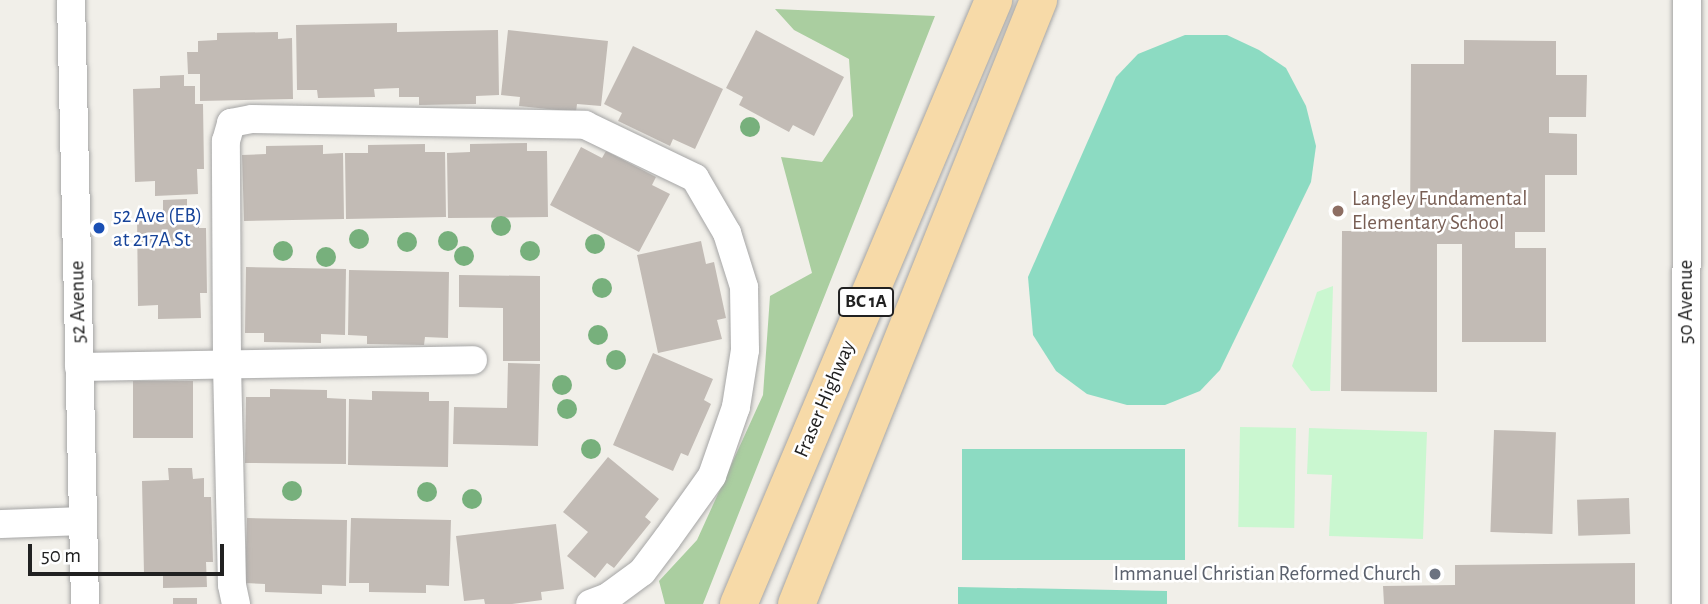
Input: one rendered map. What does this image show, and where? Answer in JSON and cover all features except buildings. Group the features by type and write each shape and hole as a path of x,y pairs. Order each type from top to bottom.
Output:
{"main road":[{"name":"Fraser Highway","path":"738,604 993,0"},
{"name":"BC 1A","path":"796,604 1038,0"}],"street":[{"name":"52 Avenue","path":"71,0 85,604"},
{"name":"50 Avenue","path":"1686,604 1697,220 1687,0"},
{"path":"236,604 232,585 227,363 226,141 231,123 253,119 585,125 695,177 727,233 744,287 745,350 736,407 712,476 667,539 642,572 608,597 590,604"},
{"path":"79,367 473,360"},
{"path":"0,524 83,521"}],"green space":[{"path":"775,9 935,16 703,604 665,604 659,581 697,540 763,395 770,296 812,273 781,157 822,162 853,116 849,59 794,30"},
{"path":"1185,35 1227,35 1259,50 1286,68 1306,106 1316,146 1311,182 1220,370 1200,391 1165,405 1127,405 1087,394 1056,371 1033,335 1028,277 1116,77 1138,54"},
{"path":"1333,286 1330,391 1311,391 1292,366 1317,292"},
{"path":"1240,427 1296,428 1294,528 1238,527"},
{"path":"1309,428 1427,432 1423,539 1329,536 1332,475 1307,474"},
{"path":"962,449 1185,449 1185,560 962,560"},
{"path":"958,587 1167,591 1167,604 958,604"}],"place":[{"name":"Langley Fundamental Elementary School","path":"1338,211"},
{"name":"52 Ave (EB) at 217A St","path":"99,228"},
{"name":"Immanuel Christian Reformed Church","path":"1435,574"}]}
